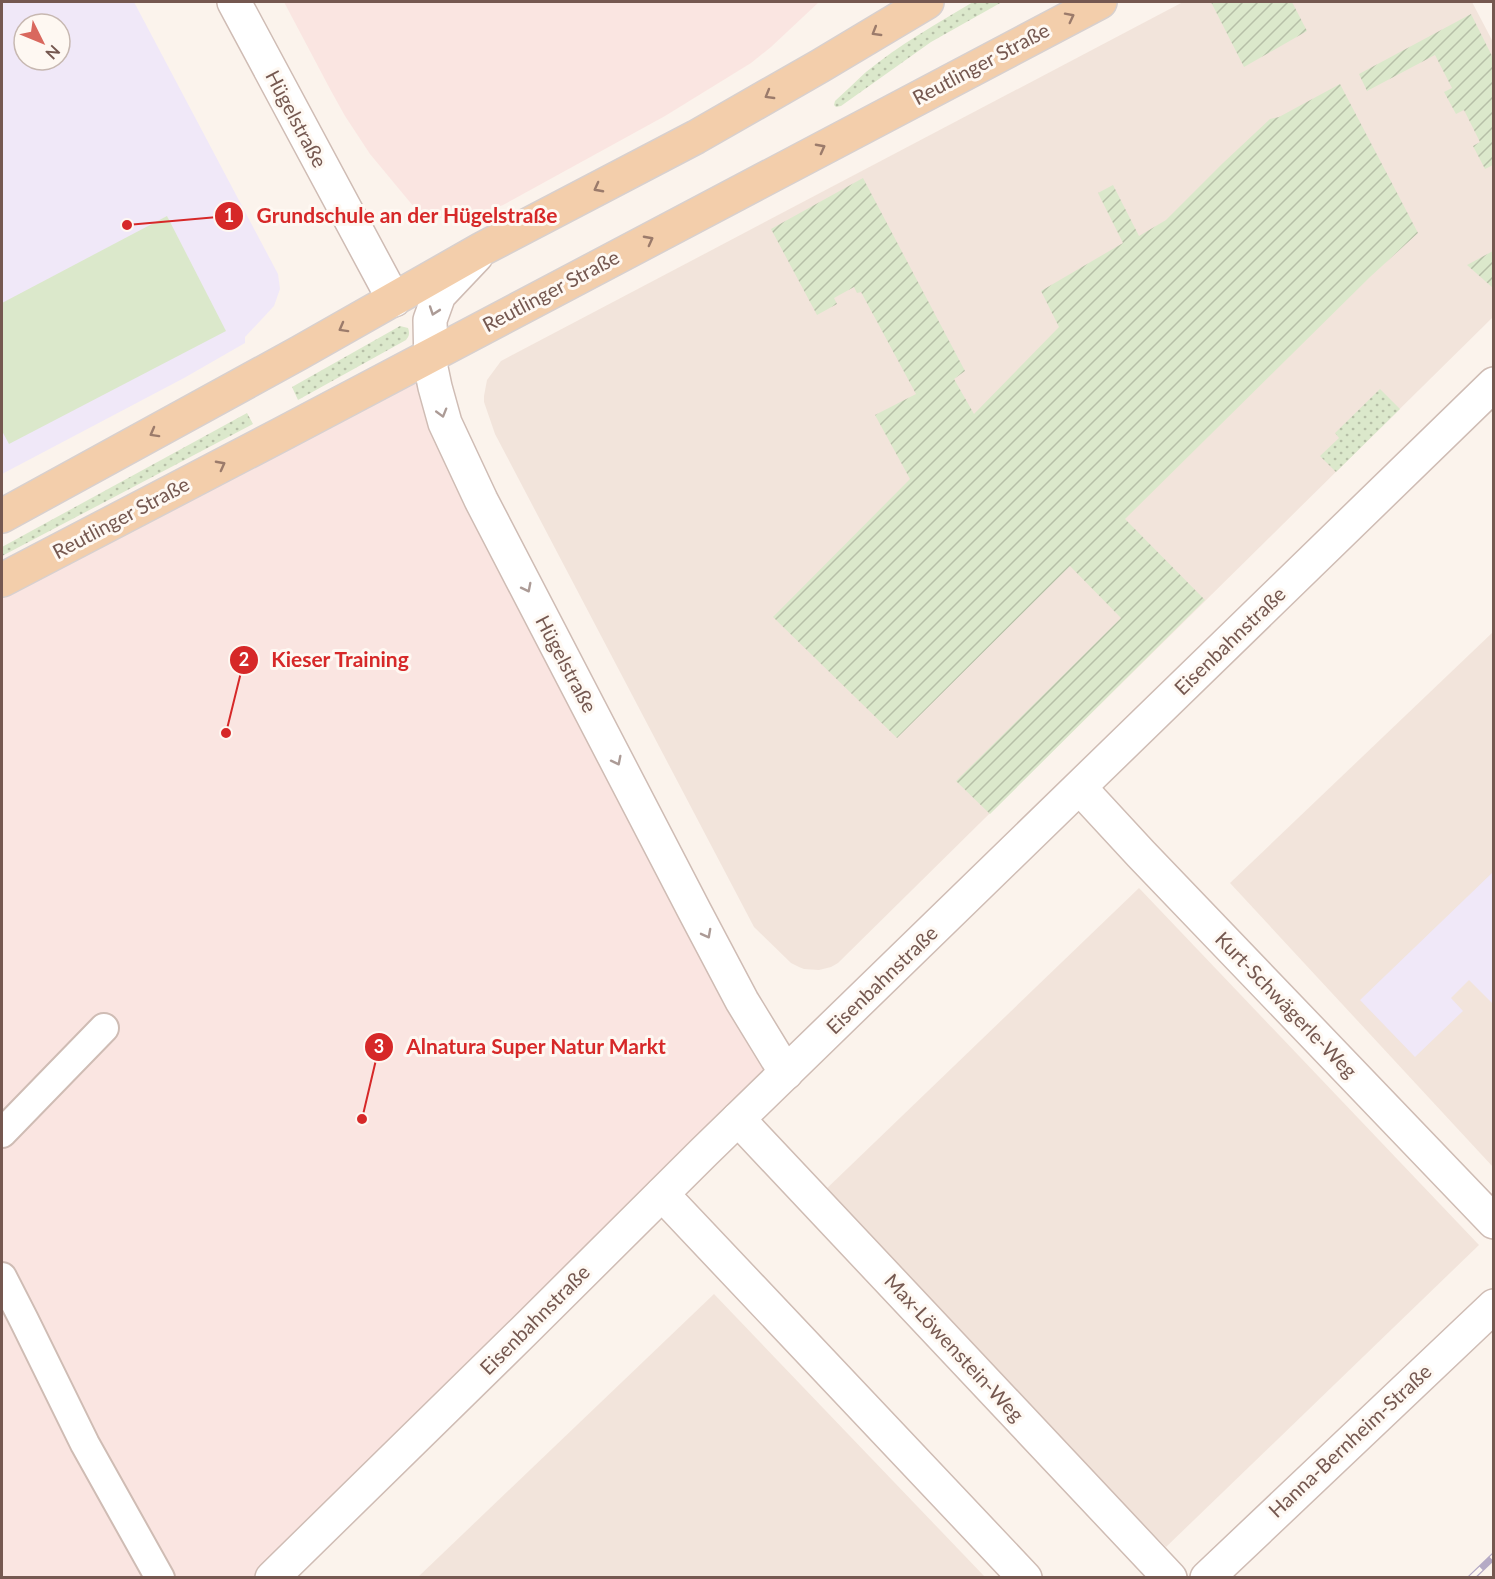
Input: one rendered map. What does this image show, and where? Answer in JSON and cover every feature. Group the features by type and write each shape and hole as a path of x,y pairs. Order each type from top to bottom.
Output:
{"main road":[{"path":"2,516 482,249 696,137 927,2"},
{"name":"Reutlinger Straße","path":"2,580 1100,2"}],"street":[{"name":"Hügelstraße","path":"234,2 394,300"},
{"name":"Hügelstraße","path":"482,249 440,295 430,320 430,356 435,387 445,423 481,500 695,912 742,1000 786,1073"},
{"name":"Eisenbahnstraße","path":"272,1578 738,1119 1494,384"},
{"name":"Kurt-Schwägerle-Weg","path":"1080,788 1494,1222"},
{"name":"Max-Löwenstein-Weg","path":"738,1119 1170,1578"},
{"path":"662,1194 1025,1578"},
{"name":"Hanna-Bernheim-Straße","path":"1207,1578 1494,1306"}],"lane":[{"path":"2,1132 104,1028"},
{"path":"2,1277 85,1444 160,1578"}],"shaded area":[{"path":"2,2 134,2 278,274 280,289 274,306 245,337 245,343 184,378 2,474"},
{"path":"284,2 819,2 751,63 665,116 503,205 474,216 444,219 426,215 414,207 370,154 345,116"},
{"path":"1183,2 1472,2 1493,42 1493,317 838,963 819,970 804,969 791,963 754,927 495,434 484,402 487,380 501,361"},
{"path":"431,368 786,1073 272,1577 2,1577 2,581"},
{"path":"1493,632 1493,1167 1230,883"},
{"path":"1493,872 1493,1004 1469,980 1451,998 1463,1011 1415,1057 1360,1000"},
{"path":"1139,888 1479,1245 1166,1547 822,1193"},
{"path":"714,1294 985,1577 418,1577"}],"green space":[{"path":"973,2 1002,2 931,42 841,106 834,105 835,101 866,72 891,53"},
{"path":"1211,2 1292,2 1307,31 1244,67"},
{"path":"1471,14 1493,58 1493,165 1485,169 1473,146 1480,142 1464,110 1456,114 1444,92 1452,88 1435,55 1367,91 1359,74"},
{"path":"1340,84 1418,233 1370,277 1125,519 1205,600 990,814 956,781 1121,618 1070,566 897,738 773,617 910,479 875,415 916,394 861,292 857,293 854,287 834,298 837,304 817,315 771,229 863,178 965,371 954,379 974,414 1059,327 1041,291 1123,243 1098,193 1113,185 1139,236 1166,220 1270,119 1279,117"},
{"path":"167,216 226,331 9,444 2,431 2,303"},
{"path":"1493,251 1493,288 1467,265"},
{"path":"400,326 408,328 409,335 406,340 298,400 292,387"},
{"path":"1380,389 1400,409 1336,472 1320,456 1339,438 1335,433"},
{"path":"247,413 253,424 2,556 2,547"}],"railway":[{"path":"1471,1578 1494,1556"}],"place":[{"name":"Grundschule an der Hügelstraße","path":"127,225"},
{"name":"Kieser Training","path":"226,733"},
{"name":"Alnatura Super Natur Markt","path":"362,1119"}]}
